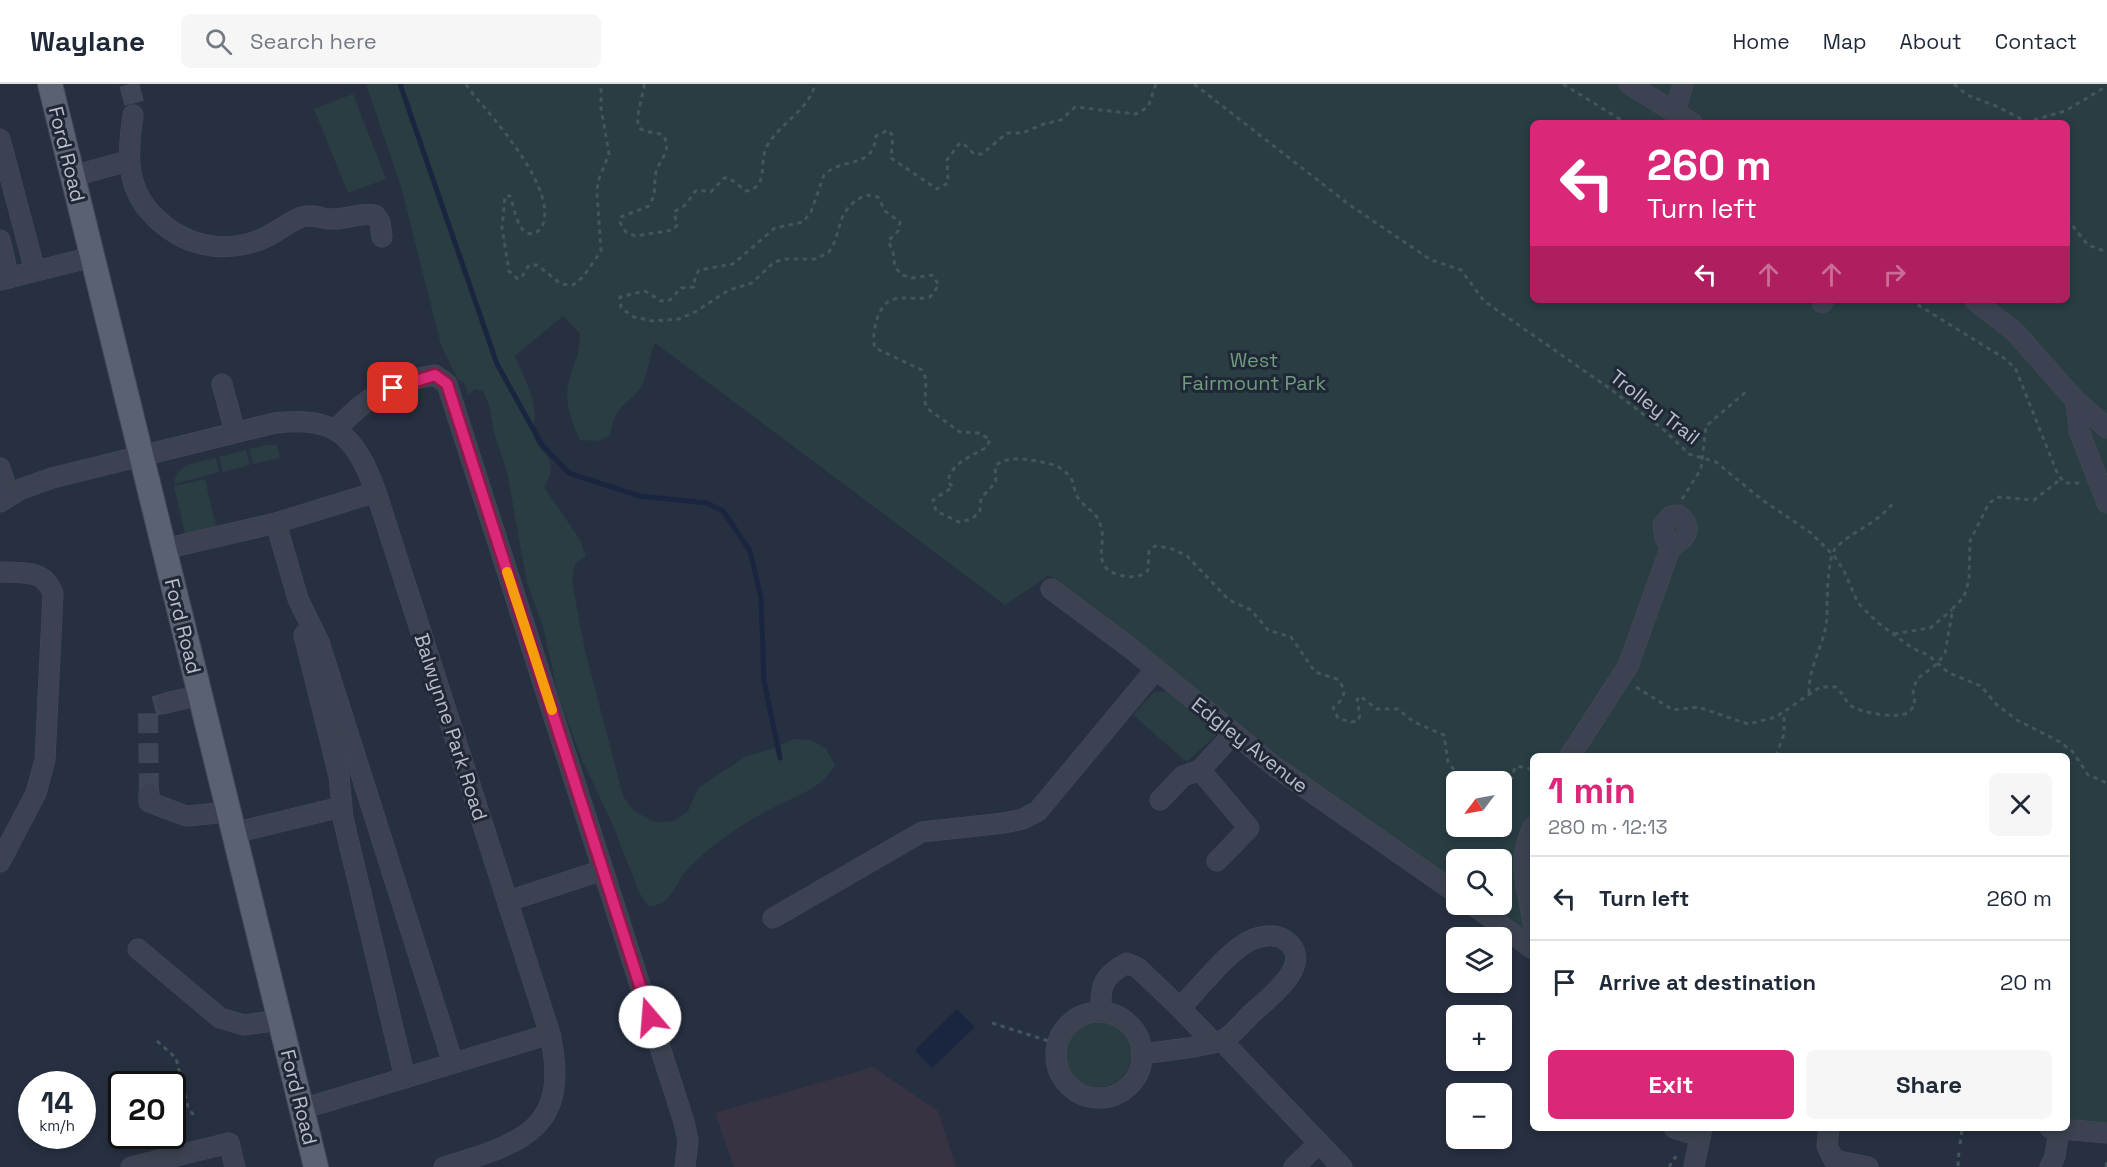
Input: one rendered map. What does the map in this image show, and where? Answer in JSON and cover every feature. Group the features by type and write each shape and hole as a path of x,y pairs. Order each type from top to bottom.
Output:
{"main road":[{"name":"Ford Road","path":"50,84 316,1167"}],"street":[{"path":"1629,84 1687,120"},
{"path":"1675,112 1683,84"},
{"path":"133,116 128,161 133,186 151,214 168,230 189,241 227,247 266,237 300,217 312,215 331,219 366,213 375,215 382,237"},
{"path":"0,139 35,271"},
{"path":"73,176 128,161"},
{"path":"0,240 5,279 92,257"},
{"path":"1978,303 2015,332 2076,401 2107,428"},
{"path":"336,430 356,407 377,393 435,375 447,384 684,1122 688,1140 685,1167"},
{"path":"222,384 235,432"},
{"path":"2076,401 2079,431 2107,504"},
{"name":"Balwynne Park Road","path":"5,498 52,478 235,432 297,420 324,423 336,430 357,452 376,492 508,901 556,1060 555,1089 545,1114 536,1127 496,1151 444,1167"},
{"path":"0,468 5,498"},
{"path":"164,549 276,523 376,492"},
{"path":"1572,753 1620,682 1640,636 1671,546 1684,538 1688,531 1687,525 1678,515"},
{"path":"276,523 298,599 304,634 339,776 341,807 405,1078"},
{"path":"0,572 34,574 44,578 53,594 45,760 41,778 0,862"},
{"name":"Edgley Avenue","path":"1051,589 1156,669 1233,734 1308,791 1446,886"},
{"path":"298,599 319,642 453,1063"},
{"path":"773,918 922,832 1004,823 1023,819 1038,811 1156,669"},
{"path":"166,704 200,695"},
{"path":"1160,800 1183,776 1200,770 1233,734"},
{"path":"1200,770 1249,828 1217,861"},
{"path":"149,793 149,802 186,816 231,822 341,807"},
{"path":"1530,834 1522,854 1522,871 1530,910"},
{"path":"508,901 603,870"},
{"path":"1487,915 1530,947"},
{"path":"1142,1054 1217,1042 1287,981 1295,967 1293,950 1287,941 1278,936 1267,936 1250,941 1238,949 1180,1008"},
{"path":"138,949 220,1018 244,1025 280,1020"},
{"path":"1101,1011 1100,990 1116,969 1127,963 1138,968 1217,1042 1341,1167"},
{"path":"1101,1011 1114,1014 1136,1032 1142,1054 1137,1075 1128,1086 1116,1094 1102,1098 1088,1096 1075,1090 1065,1081 1058,1069 1058,1044 1064,1029 1074,1019 1087,1013 1101,1011"},
{"path":"302,1109 550,1034"},
{"path":"2070,1130 2107,1134"},
{"path":"1829,1131 1827,1146 1834,1160 1868,1167"},
{"path":"2050,1167 2055,1156 2059,1131"},
{"path":"1689,1163 1701,1132"},
{"path":"131,1167 229,1143 235,1167"},
{"path":"1294,1167 1318,1143"}],"path":[{"path":"466,84 531,172 543,199 543,224 538,232 528,233 520,226 510,196 505,196 502,228 509,271 518,279 522,277 529,265 537,265 557,282 567,285 579,282 601,251 597,193 598,181 609,154 601,108 601,84"},
{"path":"644,84 644,99 636,120 638,126 642,130 663,135 667,145 664,159 657,170 655,195 649,206 619,221 626,232 635,236 673,230 677,225 674,212 686,204 693,192 699,189 711,192 724,178 729,178 746,191 756,187 761,180 764,151 779,129 806,103 815,84"},
{"path":"1156,84 1148,107 1136,114 1075,107 1061,120 1022,133 1006,133 981,154 974,154 963,143 959,144 947,160 948,183 937,189 891,158 893,136 888,130 882,131 876,136 874,151 868,157 830,170 824,175 811,212 803,222 775,228 734,264 699,270 696,272 694,287 681,288 670,300 662,302 650,291 637,292 620,297 621,308 625,314 644,320 688,316 722,293 752,283 774,262 785,259 815,259 828,254 848,209 866,195 878,197 885,211 900,222 898,231 888,241 893,251 895,267 902,275 913,278 932,275 939,285 930,297 893,300 885,304 874,323 875,348 922,370 926,379 925,403 928,410 960,432 978,433 990,439 987,447 967,456 950,474 948,482 953,487 933,500 936,511 959,522 972,519 980,511 981,498 996,482 995,466 1002,461 1022,459 1056,465 1073,482 1077,498 1096,514 1102,529 1101,562 1108,570 1130,577 1142,575 1148,570 1149,551 1155,546 1170,548 1187,556 1229,600 1251,610 1268,630 1291,637 1315,672 1337,679 1345,694 1344,699 1333,708 1338,718 1351,722 1358,721 1360,715 1357,700 1360,696 1377,709 1398,709 1414,722 1444,735 1448,762 1455,771"},
{"name":"Trolley Trail","path":"1194,84 1352,206 1431,260 1461,270 1484,301 1609,388 1673,438 1689,454 1716,462 1761,499 1811,533 1832,554 1844,572 1858,603 1892,634 1928,655 1949,673 1974,681 2005,712 2060,742 2073,752 2088,775 2107,783"},
{"path":"1563,84 1621,120"},
{"path":"1954,84 1958,90 2024,120"},
{"path":"2040,120 2065,111 2107,86"},
{"path":"2070,223 2088,245 2107,252"},
{"path":"1915,303 2007,360 2016,370 2061,479 2071,484 2088,482"},
{"path":"1678,515 1684,493 1695,480 1704,459 1706,426 1746,391"},
{"path":"1892,634 1930,628 1959,603 1967,588 1970,541 1989,503 1999,497 2034,500 2061,479"},
{"path":"1809,693 1809,675 1821,646 1826,626 1832,554 1843,542 1877,520 1893,503"},
{"path":"1620,682 1649,694 1673,710 1698,707 1743,724 1769,720 1784,713 1820,687 1832,686 1841,691 1847,702 1856,708 1901,716 1915,705 1913,690 1917,679 1937,664 1945,653 1950,636 1953,608"},
{"path":"1777,753 1784,734 1784,713"},
{"path":"1512,778 1518,766 1530,769"},
{"path":"992,1023 1058,1044"},
{"path":"157,1041 176,1058 188,1107 194,1116"},
{"path":"1960,1144 1962,1131"},
{"path":"1952,1167 1959,1167 1959,1151"},
{"path":"2106,1167 2107,1161"},
{"path":"1669,1167 1689,1163"}],"shaded area":[{"path":"873,1067 938,1111 956,1167 734,1167 715,1113"}],"green space":[{"name":"West Fairmount Park","path":"366,84 2107,84 2107,1123 2070,1119 2070,753 1530,753 1530,940 1496,915 1512,915 1512,849 1446,849 1446,878 1312,782 1049,575 1005,605 655,343 640,389 616,414 610,436 597,441 580,440 571,417 567,393 579,348 580,333 563,316 515,356 532,399 535,414 534,437 551,463 549,477 544,487 580,540 586,556 575,564 572,582 585,650 623,796 634,811 655,822 674,821 688,811 698,788 745,757 775,748 794,739 811,740 826,749 835,765 829,774 814,787 757,817 716,844 689,868 668,898 656,905 648,906 639,892 612,823 583,762 559,698 543,627 527,583 507,472 494,432 489,405 483,391 475,389 468,395 465,383 458,380 441,345 402,190"},
{"path":"353,94 386,179 348,193 314,109"},
{"path":"277,445 280,458 253,464 249,449"},
{"path":"246,450 250,465 223,472 219,457"},
{"path":"216,458 219,472 174,484 179,472 184,468 196,462"},
{"path":"205,479 217,531 186,538 174,486"},
{"path":"1154,692 1167,692 1212,729 1216,735 1187,762 1133,715"},
{"path":"1098,1021 1111,1023 1121,1031 1129,1041 1131,1054 1129,1067 1121,1077 1111,1085 1098,1087 1085,1085 1075,1077 1067,1067 1065,1054 1067,1041 1075,1031 1085,1023"}],"water":[{"path":"957,1009 975,1027 932,1068 915,1050"}],"waterway":[{"path":"400,84 497,364 542,445 569,473 639,496 707,503 723,511 750,551 761,598 764,681 780,758"}],"tunnel":[{"path":"129,84 135,106 133,115"},
{"path":"149,793 148,712 151,707 166,703"}],"slow traffic":[{"path":"507,572 552,710"}],"route":[{"path":"393,388 435,375 447,384 650,1017"}]}
